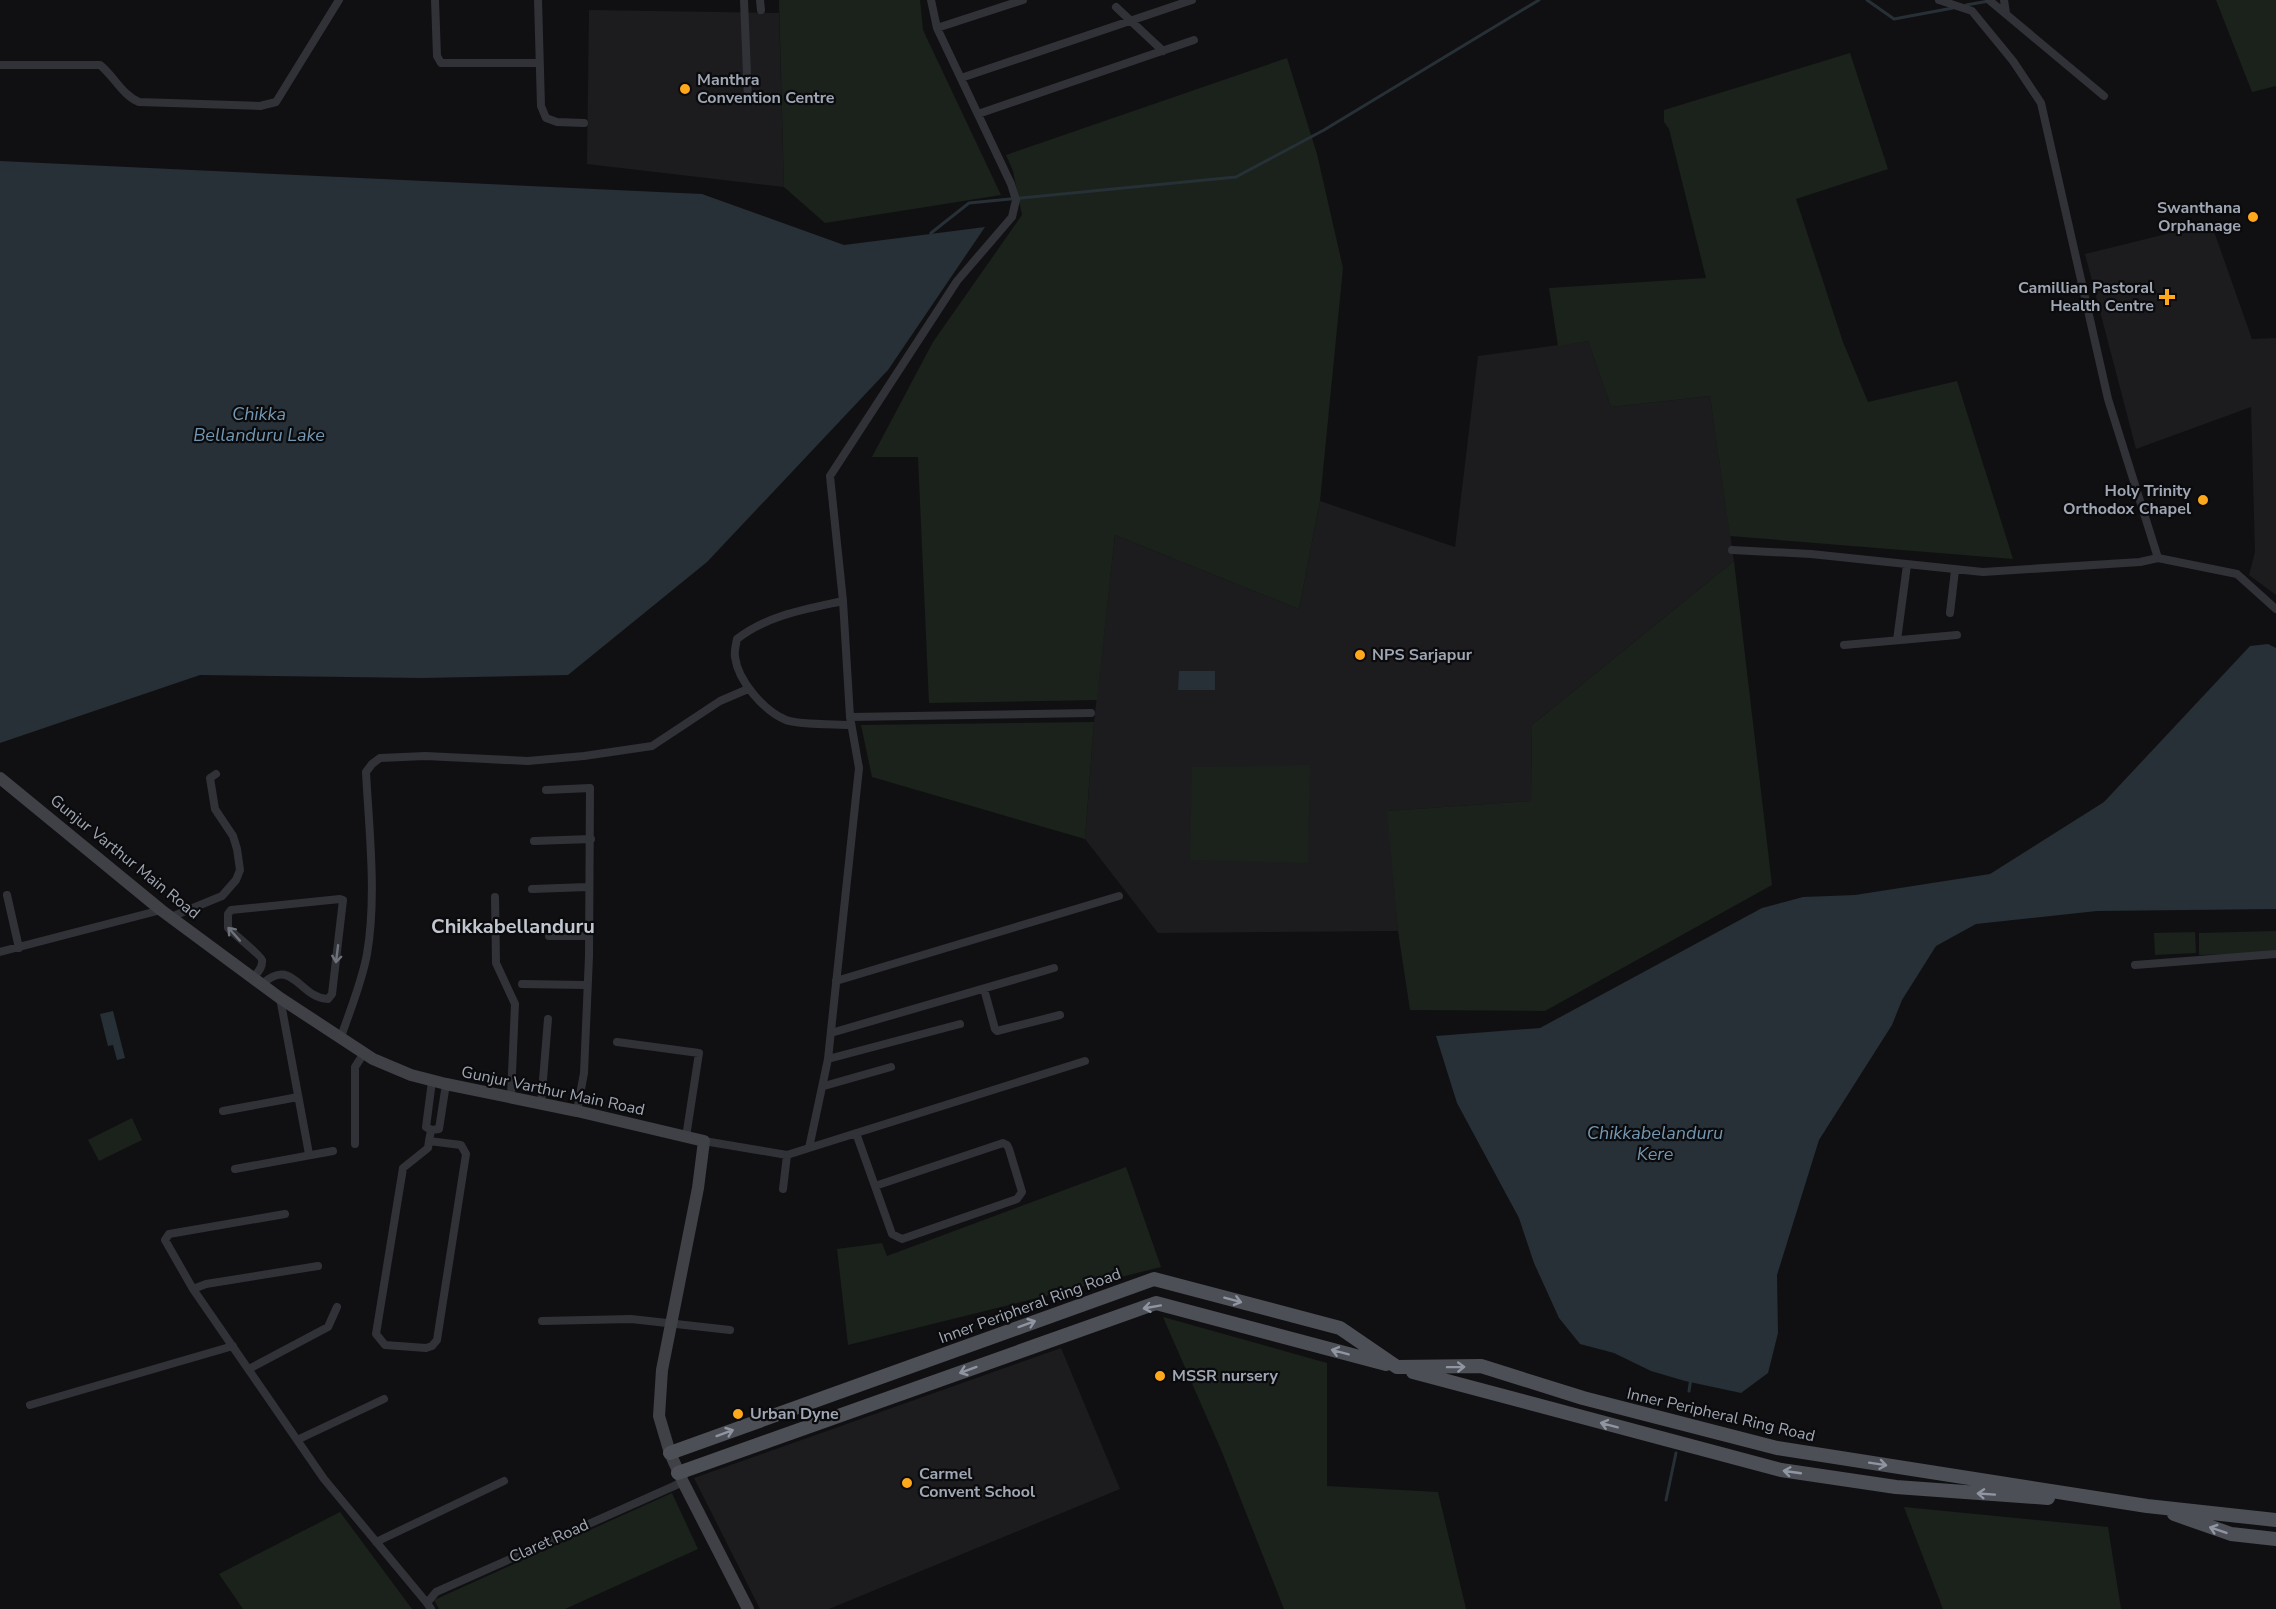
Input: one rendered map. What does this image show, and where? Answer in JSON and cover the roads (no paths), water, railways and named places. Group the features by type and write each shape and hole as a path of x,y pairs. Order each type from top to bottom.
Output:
{"main road":[{"name":"Gunjur Varthur Main Road","path":"4,780 166,914 280,998 373,1059 432,1081 511,1096 704,1140"},
{"path":"704,1140 698,1188 659,1392 659,1416 670,1453 681,1477 748,1609"},
{"name":"Inner Peripheral Ring Road","path":"670,1453 1154,1279 1340,1328 1397,1367 1481,1366 1583,1398 1777,1448 2147,1506 2231,1534 2276,1539"},
{"name":"Inner Peripheral Ring Road","path":"681,1477 1156,1303 1781,1470 1896,1487 2147,1506 2276,1520"}],"street":[{"path":"0,65 100,65 109,72 123,91 139,102 260,106 276,102 339,0"},
{"path":"435,0 436,56 441,63 539,63"},
{"path":"538,0 541,106 546,118 557,122 584,123"},
{"path":"744,0 748,99"},
{"path":"760,0 761,10"},
{"path":"809,1148 828,1059 859,768 850,721 843,601 830,476 957,281 1012,217 1016,200 1011,184 937,28 931,0"},
{"path":"937,28 1023,0"},
{"path":"961,78 1192,0"},
{"path":"1939,0 1972,11 2013,61 2041,103 2108,399 2158,558"},
{"path":"1989,0 2104,96"},
{"path":"2004,0 2006,13"},
{"path":"1116,7 1163,51"},
{"path":"978,114 1194,40"},
{"path":"1732,550 1811,554 1983,572 2140,562 2158,558 2212,567 2237,574 2276,609"},
{"path":"1897,640 1907,565"},
{"path":"1950,613 1956,570"},
{"path":"843,601 798,611 754,626 737,639 734,655 739,672 748,689 775,714 788,721 1091,713"},
{"path":"1844,645 1957,634"},
{"path":"341,1037 367,955 370,921 370,859 366,772 372,764 380,759 425,756 528,760 584,756 652,746 720,700 748,689"},
{"path":"0,952 166,914 222,896 236,880 240,870 233,836 214,809 210,778 216,774"},
{"path":"546,790 590,788 591,839 584,1073 577,1111"},
{"path":"534,841 591,839"},
{"path":"532,889 588,887"},
{"path":"7,895 19,948"},
{"path":"836,981 1119,896"},
{"path":"495,897 496,963 515,1004 511,1096"},
{"path":"343,900 332,994 328,999 320,999 284,973 258,980 262,967 261,956 241,942 228,928 228,914 231,910 343,900"},
{"path":"549,936 588,936"},
{"path":"2135,965 2276,954"},
{"path":"831,1033 1054,968"},
{"path":"522,984 586,985"},
{"path":"984,989 995,1029 998,1032 1060,1015"},
{"path":"280,998 309,1154"},
{"path":"541,1104 548,1019"},
{"path":"828,1059 960,1024"},
{"path":"616,1042 699,1053 686,1137"},
{"path":"355,1144 355,1067 364,1053"},
{"path":"704,1140 787,1155 1085,1061"},
{"path":"824,1086 891,1067"},
{"path":"432,1081 426,1127 431,1130 439,1129 446,1084"},
{"path":"223,1112 298,1097"},
{"path":"429,1141 460,1145 466,1154 437,1340 432,1346 426,1348 385,1345 376,1334 404,1168 428,1148 429,1141 431,1130"},
{"path":"855,1133 892,1234 902,1239 1017,1199 1022,1192 1009,1149 1003,1143 875,1186"},
{"path":"235,1169 333,1151"},
{"path":"783,1189 787,1155"},
{"path":"285,1214 169,1234 165,1240 193,1289 324,1479 429,1606"},
{"path":"193,1289 206,1284 318,1266"},
{"path":"249,1369 328,1327 338,1307"},
{"path":"542,1321 631,1319 730,1330"},
{"path":"30,1405 233,1346"},
{"path":"297,1440 384,1399"},
{"name":"Claret Road","path":"429,1606 436,1592 681,1477"},
{"path":"376,1542 504,1481"}],"water":[{"name":"Chikka Bellanduru Lake","path":"0,161 702,194 844,245 985,227 888,370 707,562 568,675 422,678 200,675 0,743"},
{"name":"Chikkabelanduru Kere","path":"2268,644 2276,648 2276,909 2097,911 1976,924 1936,946 1902,1000 1892,1025 1819,1140 1777,1275 1778,1333 1768,1373 1741,1393 1651,1371 1614,1353 1580,1344 1559,1318 1534,1263 1519,1218 1457,1103 1436,1036 1540,1028 1762,908 1803,897 1855,895 1990,874 2104,802 2250,646"},
{"path":"1179,671 1215,671 1215,690 1178,690"},
{"path":"113,1011 125,1058 117,1060 113,1045 108,1046 100,1014"}],"waterway":[{"path":"931,233 969,203 1236,177 1324,130 1539,0"},
{"path":"1867,0 1894,19 1953,8"},
{"path":"1966,5 1989,1"},
{"path":"1689,1391 1691,1378"},
{"path":"1666,1500 1676,1453"}],"place":[{"name":"Manthra Convention Centre","path":"685,89"},
{"name":"Swanthana Orphanage","path":"2253,217"},
{"name":"Camillian Pastoral Health Centre","path":"2167,297"},
{"name":"Holy Trinity Orthodox Chapel","path":"2203,500"},
{"name":"NPS Sarjapur","path":"1360,655"},
{"name":"MSSR nursery","path":"1160,1376"},
{"name":"Urban Dyne","path":"738,1414"},
{"name":"Carmel Convent School","path":"907,1483"}],"district":[{"name":"Chikkabellanduru","path":"513,926"}]}
